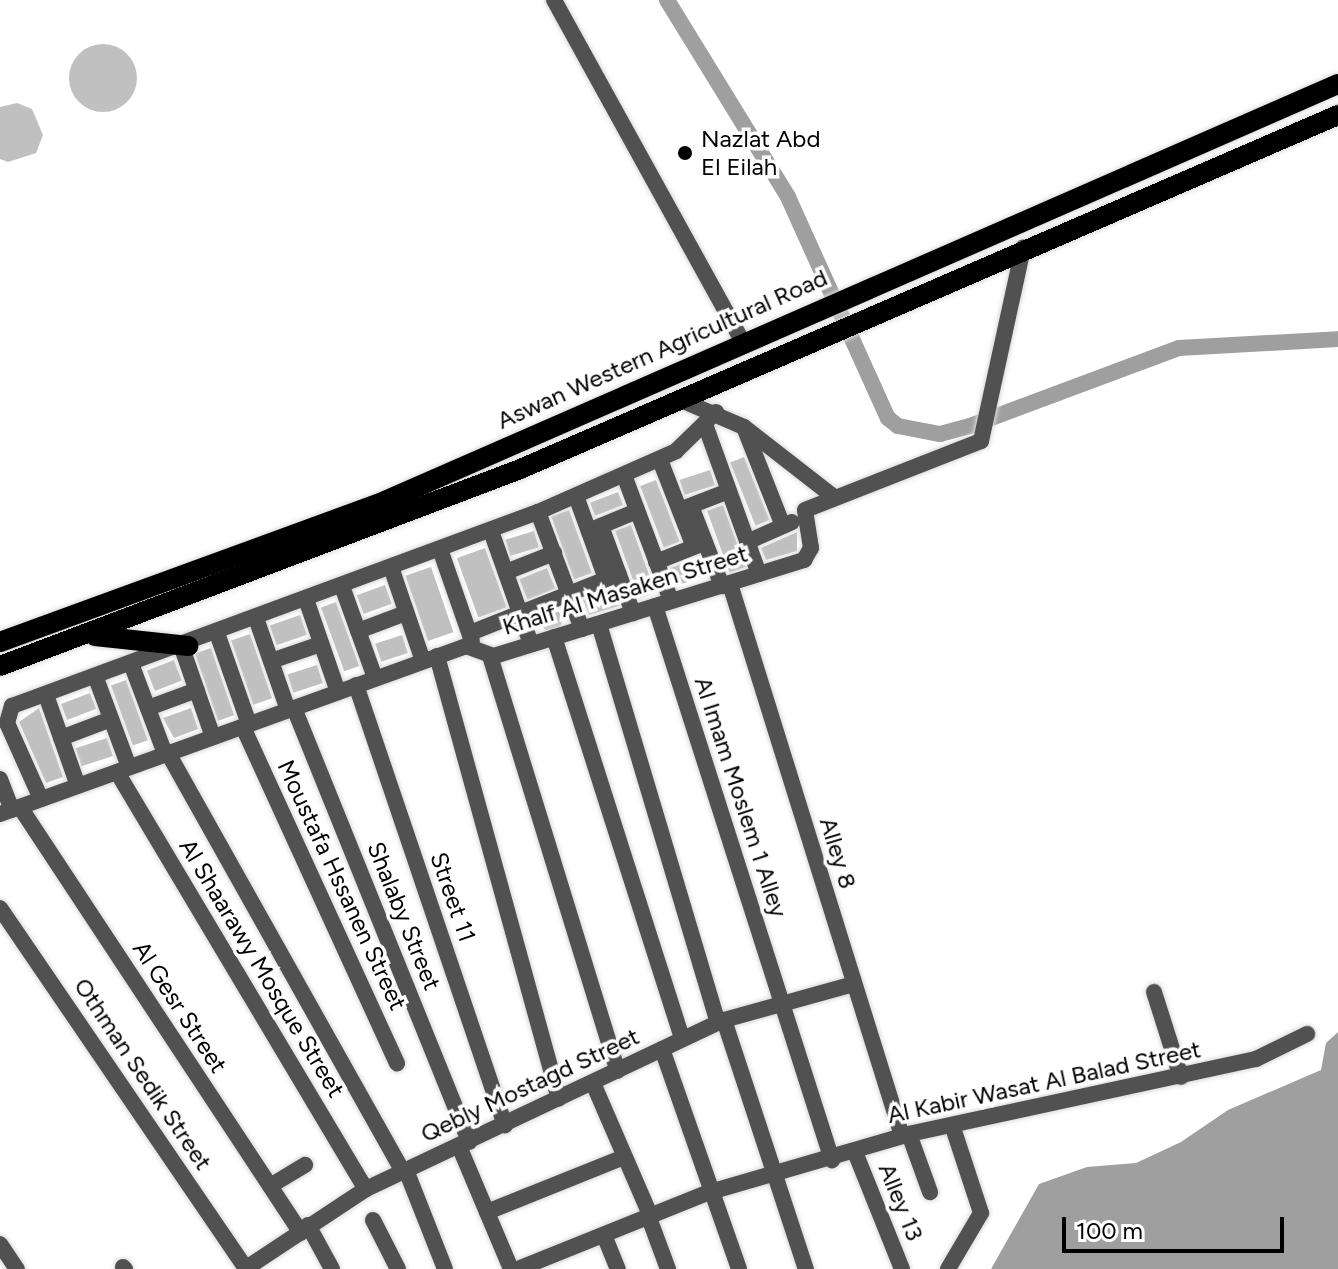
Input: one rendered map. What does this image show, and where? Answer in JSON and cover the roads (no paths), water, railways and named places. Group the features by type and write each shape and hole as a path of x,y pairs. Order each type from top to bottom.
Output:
{"main road":[{"name":"Aswan Western Agricultural Road","path":"0,642 378,504 744,344 889,276 1272,115 1338,84"},
{"path":"1272,115 1284,140"},
{"path":"2,660 87,636 683,401 1023,248 1338,115"},
{"path":"87,636 185,647"}],"street":[{"path":"554,0 744,344"},
{"path":"747,542 801,518 834,497 969,450 987,425 1023,248"},
{"path":"683,401 716,412 744,427 834,497"},
{"path":"41,799 6,715 46,695 218,636 441,552 576,496 660,460 706,427 716,412"},
{"path":"706,427 759,574"},
{"path":"744,427 783,526"},
{"name":"Alley 8","path":"660,460 685,508 699,545 726,585 854,984 905,1135 930,1192"},
{"name":"Al Imam Moslem 1 Alley","path":"624,475 656,562 663,604 781,1002 832,1160"},
{"path":"685,508 729,491"},
{"path":"576,496 595,528 613,576 633,613"},
{"path":"595,528 637,511"},
{"path":"538,512 569,594 590,626 806,1269"},
{"name":"Khalf Al Masaken Street","path":"7,811 430,659 472,640 490,656 726,585 807,557 801,518"},
{"path":"491,531 531,644"},
{"path":"656,562 699,545"},
{"path":"441,552 472,640 520,613 613,576"},
{"path":"506,572 554,553"},
{"path":"392,570 406,613 430,659 559,1099"},
{"path":"343,589 375,678"},
{"path":"307,602 338,692"},
{"path":"358,631 406,613"},
{"name":"Shalaby Street","path":"257,621 511,1269"},
{"name":"Moustafa Hssanen Street","path":"218,636 246,726 397,1063"},
{"path":"554,637 682,1039"},
{"path":"271,661 321,644"},
{"path":"185,647 213,737"},
{"path":"490,656 618,1071"},
{"path":"132,666 167,754 404,1170 445,1269"},
{"name":"Al Shaarawy Mosque Street","path":"96,678 111,719 123,770 366,1189"},
{"name":"Street 11","path":"356,685 505,1125"},
{"path":"148,708 197,690"},
{"path":"46,695 78,786"},
{"path":"61,738 111,719"},
{"name":"Al Gesr Street","path":"0,779 7,811 270,1186 332,1269"},
{"name":"Othman Sedik Street","path":"0,908 252,1267"},
{"name":"Qebly Mostagd Street","path":"252,1267 366,1189 682,1039 721,1021 854,984"},
{"path":"1154,992 1181,1077"},
{"name":"Al Kabir Wasat Al Balad Street","path":"519,1269 710,1192 832,1160 905,1135 953,1128 1256,1059 1307,1034"},
{"path":"662,1049 739,1269"},
{"path":"593,1083 649,1215 668,1269"},
{"path":"948,1269 981,1213 953,1128"},
{"name":"Alley 13","path":"855,1152 902,1269"},
{"path":"487,1212 624,1157"},
{"path":"270,1186 305,1165"},
{"path":"373,1220 398,1269"},
{"path":"604,1235 618,1269"},
{"path":"0,1244 17,1269"}],"waterway":[{"path":"667,0 788,197 888,418 898,426 940,434 970,426 1179,348 1338,339"}],"place":[{"name":"Nazlat Abd El Eilah","path":"685,153"}]}
